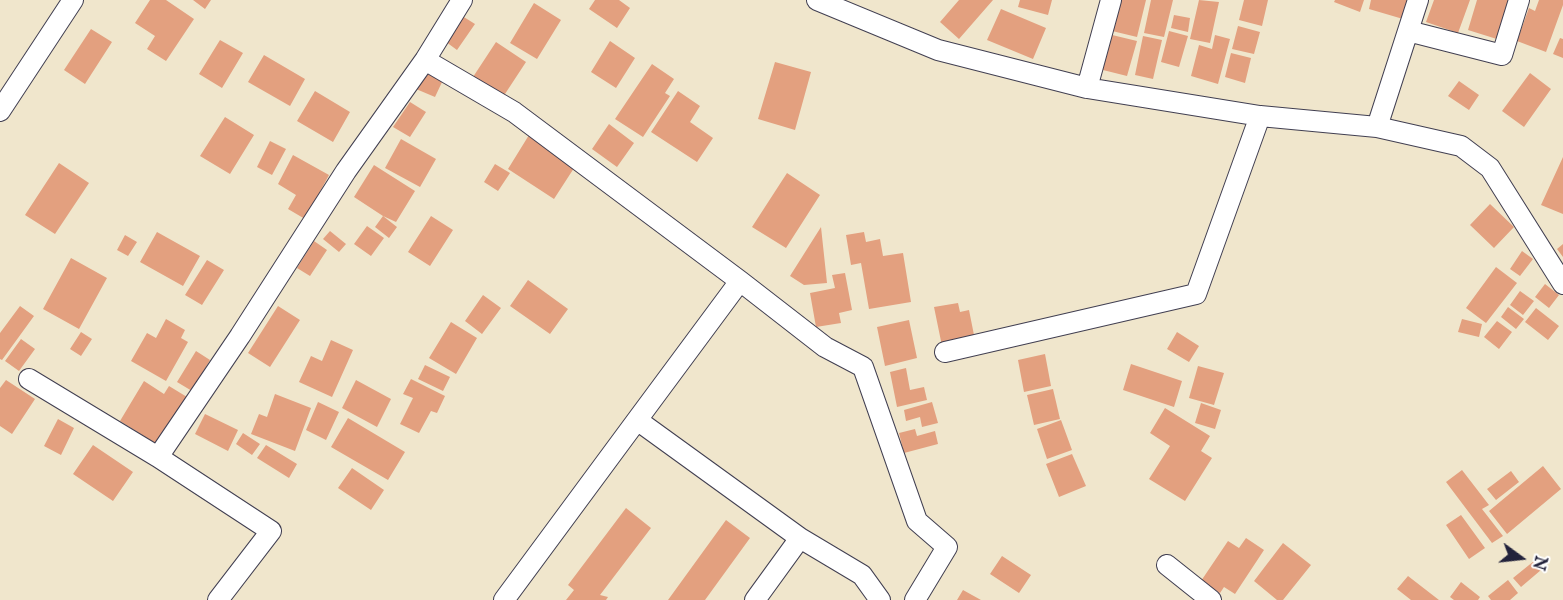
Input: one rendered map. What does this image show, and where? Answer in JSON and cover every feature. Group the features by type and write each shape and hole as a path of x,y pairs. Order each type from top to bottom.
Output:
{"street":[{"path":"0,111 73,0"},
{"path":"818,0 938,50 1088,88 1260,116 1377,127 1461,146 1490,168 1563,284"},
{"path":"1088,88 1111,0"},
{"path":"1377,127 1418,0"},
{"path":"1408,31 1502,54 1519,0"},
{"path":"158,457 240,336 346,171 425,60 456,2"},
{"path":"425,60 514,112 825,347 863,367 917,521 947,547 915,600"},
{"path":"945,352 1196,294 1260,116"},
{"path":"504,600 740,281"},
{"path":"29,378 158,457 271,531 218,600"},
{"path":"637,420 800,538 862,575 880,600"},
{"path":"755,600 800,538"},
{"path":"1167,565 1211,600"}],"building":[{"path":"150,0 166,0 194,19 166,61 147,49 155,36 135,23"},
{"path":"193,0 211,0 205,9"},
{"path":"595,0 619,0 630,8 617,28 589,9"},
{"path":"959,0 993,0 959,39 940,22"},
{"path":"1020,0 1052,0 1048,15 1018,7"},
{"path":"1115,0 1146,0 1137,37 1108,30"},
{"path":"1151,0 1173,0 1164,37 1144,33"},
{"path":"1199,0 1219,2 1210,43 1190,39"},
{"path":"1244,0 1268,0 1262,26 1239,20"},
{"path":"1335,0 1364,0 1360,12 1334,2"},
{"path":"1371,0 1408,0 1403,19 1369,9"},
{"path":"1434,0 1470,0 1458,33 1426,22"},
{"path":"1477,0 1510,0 1500,40 1468,30"},
{"path":"1539,0 1563,0 1546,52 1517,41 1529,8 1535,11"},
{"path":"534,3 561,20 537,59 510,43"},
{"path":"1001,9 1046,28 1033,59 987,40"},
{"path":"459,14 475,24 457,50 442,39"},
{"path":"1174,15 1190,18 1188,32 1171,28"},
{"path":"1238,26 1260,32 1254,54 1232,49"},
{"path":"91,29 112,42 85,84 64,70"},
{"path":"1169,31 1188,36 1179,67 1161,62"},
{"path":"1108,34 1137,41 1127,76 1099,69"},
{"path":"1215,35 1230,39 1218,84 1191,76 1199,45 1212,49"},
{"path":"1143,36 1162,40 1153,79 1135,75"},
{"path":"1560,38 1563,39 1563,58 1553,54"},
{"path":"220,40 243,53 222,88 199,74"},
{"path":"610,41 635,58 616,88 591,72"},
{"path":"496,42 526,62 503,97 473,77"},
{"path":"1231,53 1251,58 1245,83 1225,77"},
{"path":"264,55 305,79 290,106 248,82"},
{"path":"775,62 811,72 795,130 758,119"},
{"path":"652,64 674,79 665,93 670,96 643,137 615,119"},
{"path":"423,71 443,80 435,97 416,89"},
{"path":"1530,73 1551,89 1524,127 1502,111"},
{"path":"1459,81 1479,95 1469,110 1448,96"},
{"path":"315,91 350,112 333,142 297,121"},
{"path":"678,91 700,106 690,122 713,138 697,162 651,132"},
{"path":"410,102 426,112 410,137 393,127"},
{"path":"225,117 254,135 230,174 200,156"},
{"path":"609,124 634,143 617,167 592,149"},
{"path":"529,135 576,165 554,199 508,169"},
{"path":"401,139 436,159 420,187 385,168"},
{"path":"270,141 286,149 272,175 257,167"},
{"path":"293,155 329,175 305,219 288,209 296,195 278,184"},
{"path":"1563,157 1563,214 1541,205"},
{"path":"59,163 89,183 55,234 25,215"},
{"path":"495,164 510,173 498,191 484,182"},
{"path":"374,165 415,191 396,222 354,197"},
{"path":"787,173 820,195 786,248 752,227"},
{"path":"1490,204 1514,227 1494,248 1470,225"},
{"path":"383,216 397,227 389,238 375,227"},
{"path":"431,216 453,230 430,266 408,252"},
{"path":"367,226 384,238 371,256 354,244"},
{"path":"821,227 827,283 804,285 790,276"},
{"path":"330,231 346,244 339,252 323,239"},
{"path":"157,232 200,256 183,286 140,262"},
{"path":"864,232 866,242 880,239 883,256 903,253 911,302 869,309 861,263 851,265 846,235"},
{"path":"125,235 137,242 128,256 117,250"},
{"path":"314,241 327,250 310,276 297,268"},
{"path":"1563,244 1563,257 1557,249"},
{"path":"1522,251 1533,259 1520,276 1510,269"},
{"path":"71,258 107,278 79,329 43,309"},
{"path":"207,260 224,270 202,305 185,295"},
{"path":"1496,267 1517,283 1486,323 1466,308"},
{"path":"845,273 852,310 839,313 841,323 816,327 810,293 835,288 832,275"},
{"path":"528,280 568,309 550,334 510,306"},
{"path":"1545,284 1559,295 1549,308 1535,297"},
{"path":"1520,291 1534,301 1523,315 1510,305"},
{"path":"483,295 501,308 482,334 465,321"},
{"path":"958,303 960,312 969,310 975,340 942,346 934,307"},
{"path":"20,306 34,316 2,360 0,359 0,333"},
{"path":"278,306 300,320 270,367 248,353"},
{"path":"1508,307 1524,319 1516,329 1501,317"},
{"path":"1536,308 1559,326 1548,340 1525,322"},
{"path":"166,319 185,330 181,338 188,342 166,381 131,361 147,333 156,338"},
{"path":"1462,319 1482,324 1479,337 1458,332"},
{"path":"909,320 917,358 885,366 877,327"},
{"path":"1497,321 1512,332 1499,349 1484,337"},
{"path":"451,322 477,338 456,374 429,358"},
{"path":"81,332 92,339 81,356 70,349"},
{"path":"1177,332 1199,346 1189,362 1167,349"},
{"path":"21,339 35,349 19,371 5,361"},
{"path":"331,340 353,350 332,397 299,382 311,356 322,361"},
{"path":"196,351 210,360 192,391 177,382"},
{"path":"1045,354 1051,386 1024,392 1018,360"},
{"path":"1131,364 1182,381 1174,407 1123,390"},
{"path":"425,365 450,377 443,391 418,379"},
{"path":"1198,366 1224,373 1214,405 1189,398"},
{"path":"906,368 910,390 924,387 927,400 897,407 890,372"},
{"path":"411,379 445,396 437,413 431,411 419,433 400,424 413,398 403,394"},
{"path":"6,380 35,399 12,434 0,426 0,388"},
{"path":"356,380 391,399 377,427 342,408"},
{"path":"144,381 164,394 169,386 187,397 158,445 120,421"},
{"path":"1053,389 1060,419 1034,425 1027,395"},
{"path":"275,394 311,408 295,451 251,434 259,414 267,417"},
{"path":"318,402 339,412 326,440 306,430"},
{"path":"932,402 938,423 922,427 920,417 906,421 904,410"},
{"path":"1201,403 1221,410 1215,429 1195,423"},
{"path":"1165,408 1210,436 1201,451 1212,458 1185,501 1149,479 1170,446 1150,433"},
{"path":"205,414 238,430 228,451 195,434"},
{"path":"348,418 405,452 388,480 331,447"},
{"path":"58,419 74,428 61,455 44,446"},
{"path":"1061,420 1072,450 1047,459 1037,429"},
{"path":"915,429 917,436 935,431 938,444 904,453 899,433"},
{"path":"243,433 260,444 252,455 236,444"},
{"path":"93,445 133,472 113,501 73,474"},
{"path":"266,445 297,464 289,478 257,458"},
{"path":"1072,454 1086,486 1059,497 1046,464"},
{"path":"1543,466 1561,489 1507,534 1489,511"},
{"path":"352,468 384,490 371,510 338,488"},
{"path":"1462,470 1489,505 1482,509 1503,536 1492,543 1446,482"},
{"path":"1511,471 1519,482 1496,500 1487,489"},
{"path":"626,508 651,528 600,595 608,597 606,600 566,600 574,590 568,585"},
{"path":"1461,515 1485,548 1469,559 1446,525"},
{"path":"726,520 750,538 705,600 668,600"},
{"path":"1246,538 1264,550 1235,594 1224,587 1220,593 1201,581 1228,541 1239,548"},
{"path":"1283,543 1311,565 1283,600 1277,600 1254,581"},
{"path":"1002,556 1031,575 1019,593 990,574"},
{"path":"1534,561 1541,570 1521,587 1513,578"},
{"path":"1408,576 1439,600 1411,600 1397,589"},
{"path":"1508,580 1518,593 1510,600 1491,600 1488,596"},
{"path":"1461,582 1480,597 1478,600 1454,600 1450,597"},
{"path":"963,590 981,600 957,600"}]}
